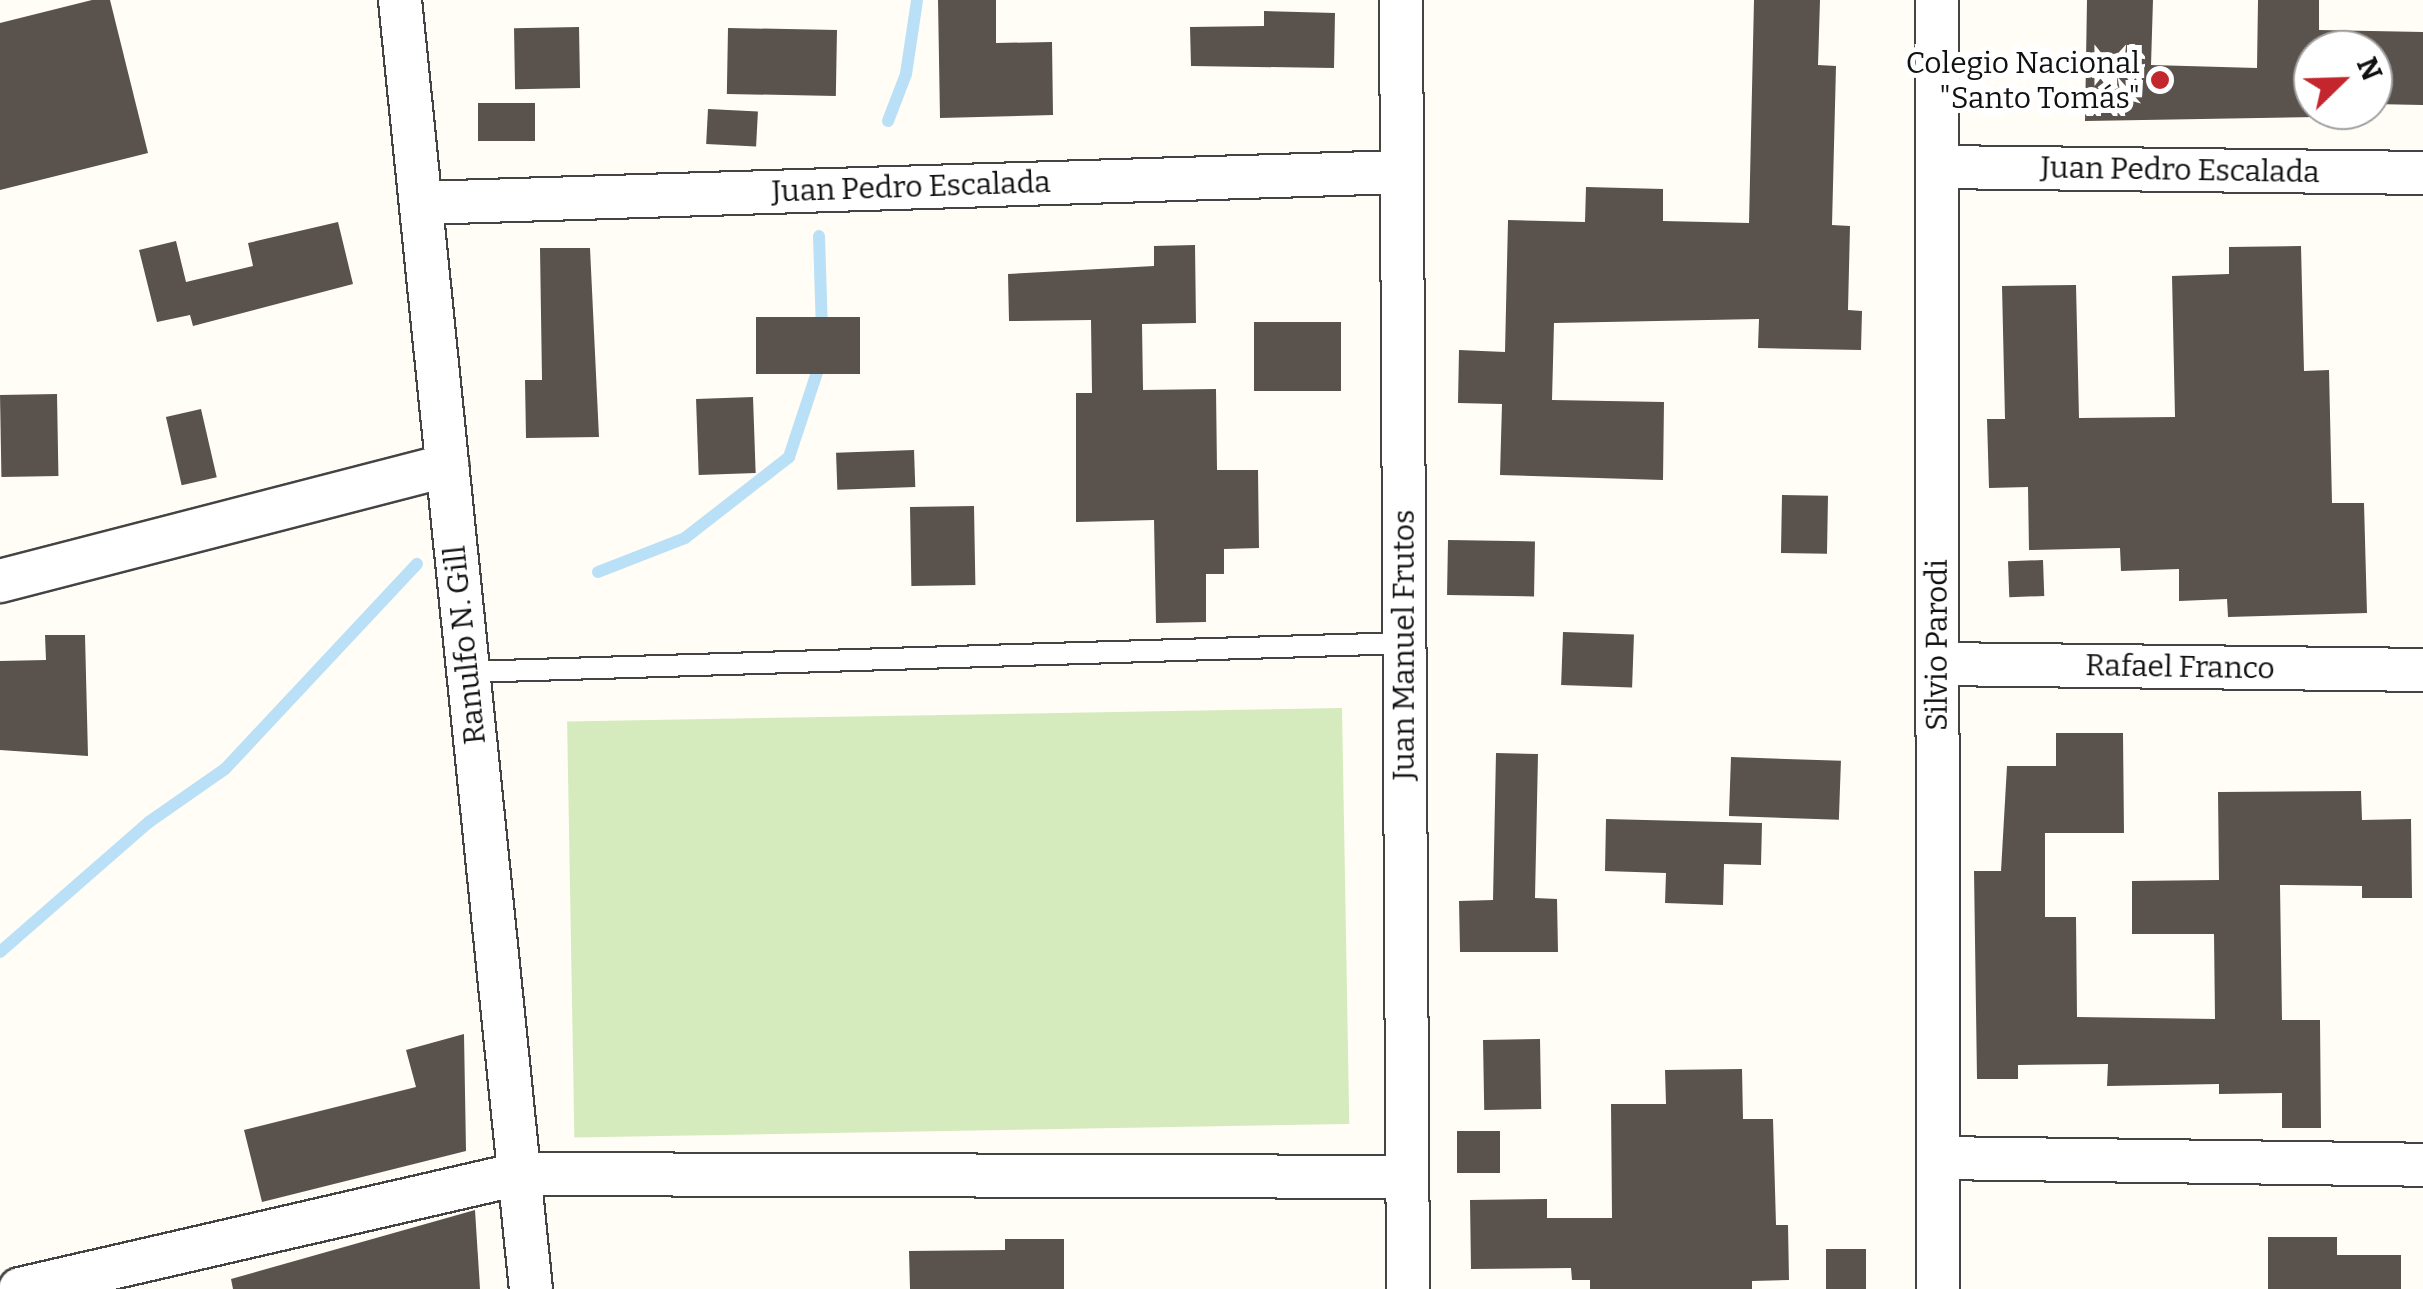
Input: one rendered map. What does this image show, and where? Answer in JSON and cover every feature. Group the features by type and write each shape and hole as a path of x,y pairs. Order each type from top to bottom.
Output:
{"street":[{"name":"Ranulfo N. Gill","path":"400,0 530,1289"},
{"name":"Juan Manuel Frutos","path":"1401,0 1408,1289"},
{"name":"Silvio Parodi","path":"1937,0 1938,1289"},
{"name":"Juan Pedro Escalada","path":"1937,168 2423,173"},
{"name":"Juan Pedro Escalada","path":"420,202 1402,172"},
{"path":"0,581 447,465"},
{"name":"Rafael Franco","path":"1938,664 2423,670"},
{"path":"1938,1158 2423,1164"},
{"path":"20,1289 519,1174 1407,1177"}],"lane":[{"path":"468,672 1404,643"}],"green space":[{"path":"1342,708 1349,1124 574,1137 567,722"}],"building":[{"path":"92,0 110,0 148,153 0,190 0,23"},
{"path":"938,0 996,0 996,43 1052,42 1053,115 940,118"},
{"path":"1754,0 1820,0 1818,65 1836,66 1832,225 1850,226 1848,310 1862,311 1861,350 1758,348 1759,319 1554,323 1552,400 1664,402 1663,480 1500,475 1502,404 1458,403 1459,350 1505,352 1508,220 1585,222 1586,187 1663,189 1663,221 1749,223"},
{"path":"2087,0 2153,0 2151,65 2257,68 2258,0 2319,0 2319,30 2293,30 2293,117 2085,121"},
{"path":"1264,11 1335,13 1334,68 1191,66 1190,27 1264,26"},
{"path":"579,27 580,88 515,89 514,28"},
{"path":"728,28 837,30 836,96 727,94"},
{"path":"2393,31 2423,32 2423,105 2393,104"},
{"path":"478,103 535,103 535,141 478,141"},
{"path":"708,109 758,112 756,147 706,144"},
{"path":"338,222 353,284 193,326 190,315 157,322 139,250 176,241 186,282 253,266 248,243"},
{"path":"1195,245 1196,323 1142,324 1143,390 1216,389 1217,470 1258,470 1259,548 1224,549 1224,574 1206,574 1206,622 1156,623 1154,520 1076,522 1076,393 1092,393 1091,320 1009,321 1008,274 1154,266 1154,246"},
{"path":"2301,246 2304,371 2329,370 2332,503 2364,503 2367,613 2228,617 2227,599 2179,601 2179,569 2121,571 2120,548 2029,550 2028,487 1989,488 1987,419 2005,419 2002,286 2076,285 2079,418 2175,417 2172,276 2229,274 2229,247"},
{"path":"540,248 590,248 599,437 526,438 525,380 542,380"},
{"path":"756,317 860,317 860,374 756,374"},
{"path":"1254,322 1341,322 1341,391 1254,391"},
{"path":"57,394 58,476 1,477 0,395"},
{"path":"753,397 756,473 699,475 696,399"},
{"path":"201,409 217,477 182,485 166,417"},
{"path":"914,450 915,487 837,490 836,453"},
{"path":"1782,495 1828,496 1827,554 1781,553"},
{"path":"974,506 975,585 911,586 910,507"},
{"path":"1448,540 1535,542 1534,597 1447,595"},
{"path":"2043,560 2044,596 2009,597 2008,561"},
{"path":"1563,632 1634,634 1632,687 1561,685"},
{"path":"45,635 85,635 88,756 0,750 0,661 46,660"},
{"path":"2056,733 2123,733 2124,833 2045,833 2045,917 2076,917 2077,1017 2215,1019 2214,934 2132,934 2132,881 2219,880 2218,792 2361,791 2362,820 2411,819 2412,898 2362,898 2362,886 2280,885 2282,1020 2320,1020 2321,1128 2282,1128 2282,1093 2219,1094 2219,1084 2107,1086 2108,1064 2018,1065 2018,1079 1977,1079 1974,871 2001,871 2007,766 2056,766"},
{"path":"1496,753 1538,754 1535,898 1557,899 1558,952 1460,952 1459,901 1493,900"},
{"path":"1731,757 1841,761 1839,820 1729,816"},
{"path":"1606,819 1762,823 1761,865 1724,864 1723,905 1665,903 1666,873 1605,871"},
{"path":"464,1034 466,1151 262,1202 244,1130 416,1087 406,1050"},
{"path":"1540,1039 1541,1109 1484,1110 1483,1040"},
{"path":"1742,1069 1743,1119 1773,1119 1776,1225 1788,1225 1789,1280 1752,1281 1752,1289 1590,1289 1590,1280 1572,1280 1571,1268 1471,1269 1470,1200 1547,1199 1547,1218 1612,1218 1611,1104 1666,1104 1665,1070"},
{"path":"1457,1131 1500,1131 1500,1173 1457,1173"},
{"path":"475,1210 480,1289 233,1289 231,1279"},
{"path":"2268,1237 2337,1237 2337,1255 2401,1255 2401,1289 2268,1289"},
{"path":"1005,1239 1064,1239 1064,1289 910,1289 909,1251 1005,1250"},
{"path":"1826,1249 1866,1249 1866,1289 1826,1289"}],"waterway":[{"path":"888,121 906,74 917,0"},
{"path":"819,236 822,333"},
{"path":"598,572 685,538 789,457 820,363"},
{"path":"0,952 149,822 225,769 417,564"}],"place":[{"name":"Colegio Nacional \"Santo Tomás\"","path":"2160,80"}]}
